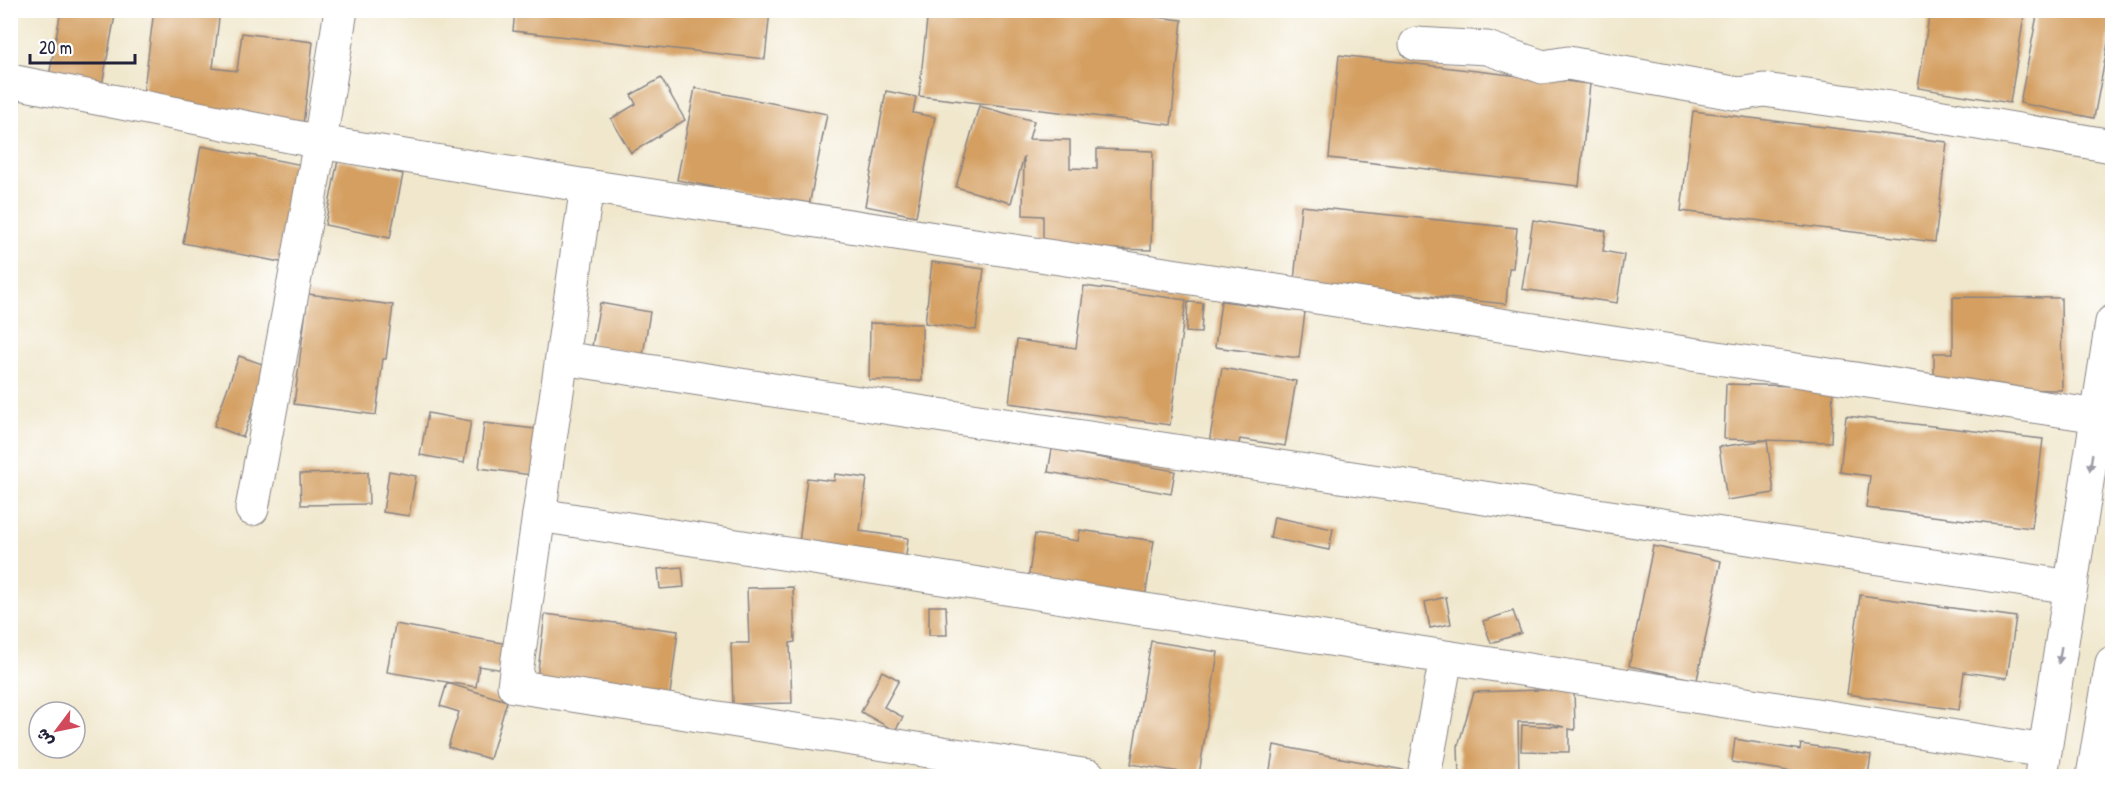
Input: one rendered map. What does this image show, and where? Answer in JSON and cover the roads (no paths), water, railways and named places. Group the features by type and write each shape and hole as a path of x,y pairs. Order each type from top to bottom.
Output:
{"street":[{"path":"252,509 320,142 341,10"},
{"path":"1416,44 1487,48 1543,67 1568,63 1739,94 1764,90 1787,93 1878,106 2112,146"},
{"path":"10,81 320,142 587,186 2098,416"},
{"path":"587,186 514,686 1089,777"},
{"path":"539,515 1446,658 2043,764 2112,321"},
{"path":"562,358 2071,587"},
{"path":"1424,777 1446,658"},
{"path":"2093,777 2112,663"}]}
